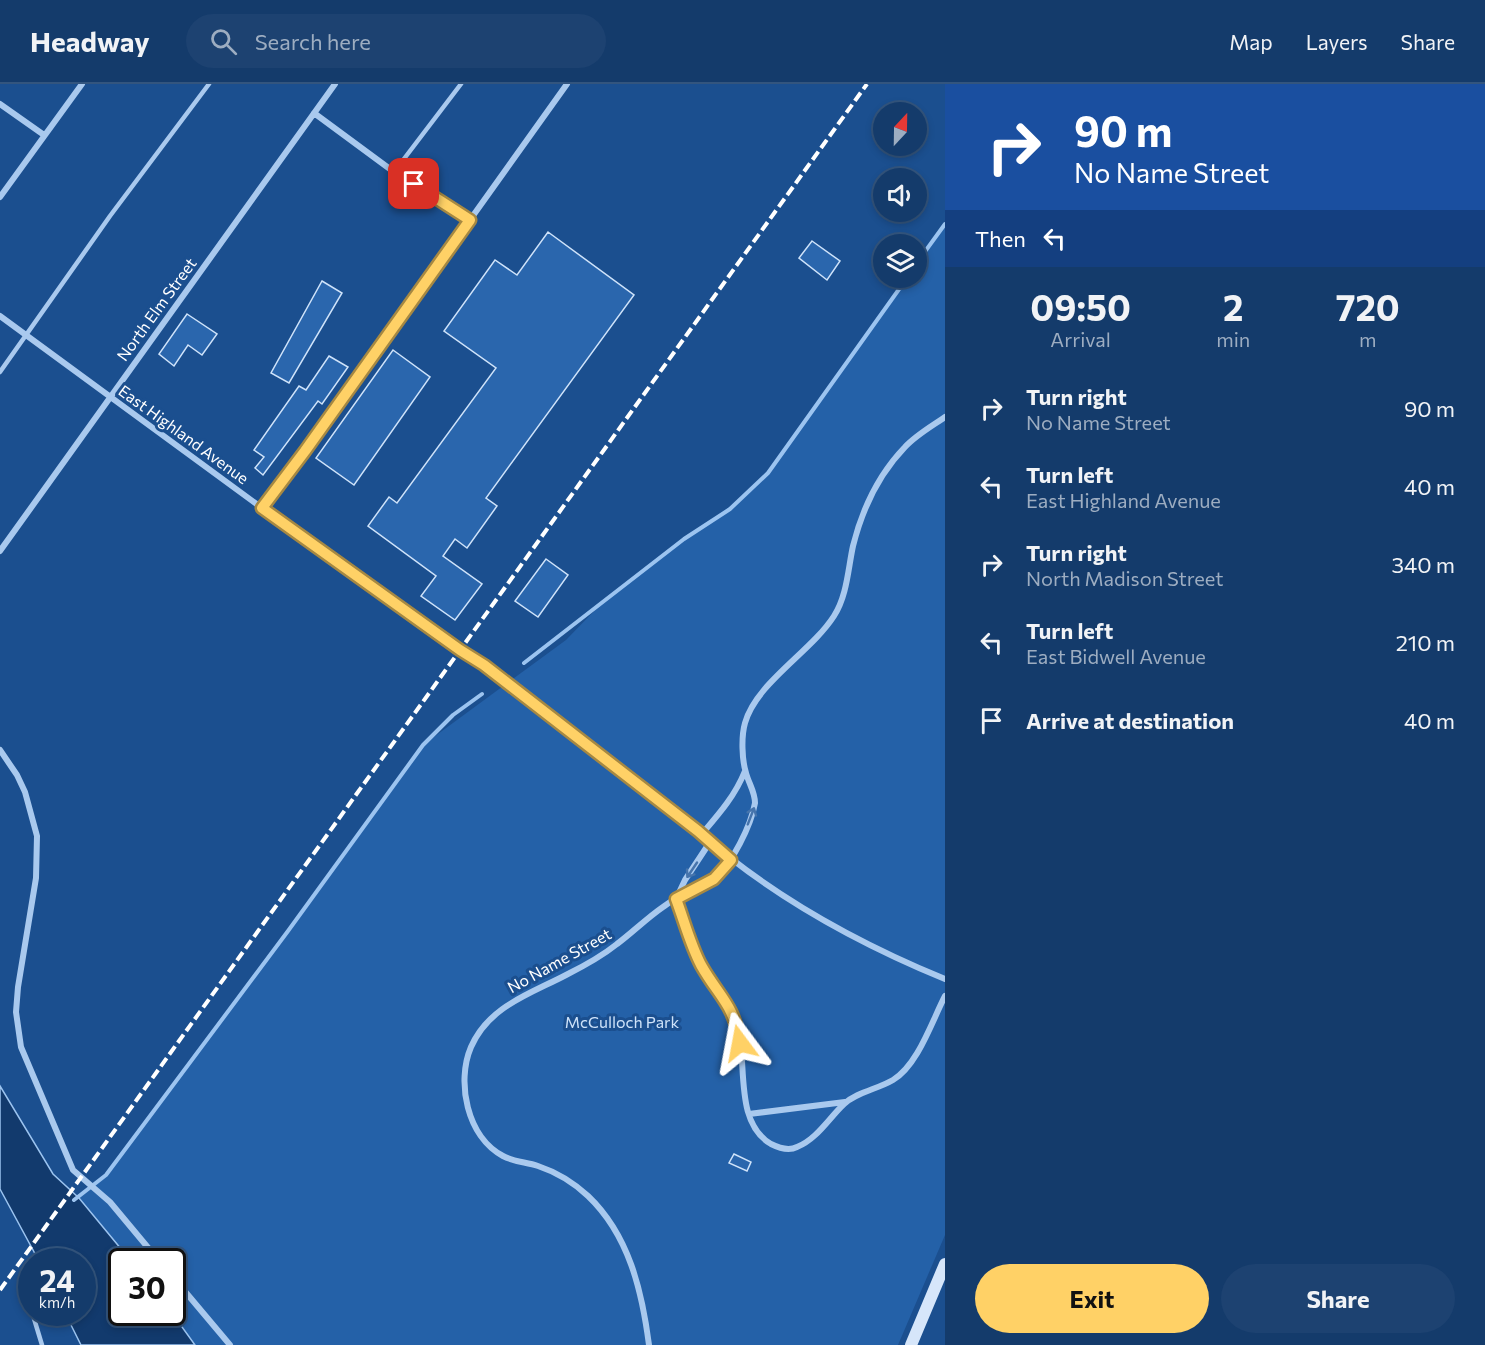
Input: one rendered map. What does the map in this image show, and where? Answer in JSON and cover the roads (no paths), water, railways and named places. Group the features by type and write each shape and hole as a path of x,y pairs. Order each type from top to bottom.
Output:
{"main road":[{"path":"911,1345 945,1263"}],"street":[{"path":"0,197 82,84"},
{"name":"North Elm Street","path":"0,551 335,84"},
{"path":"262,508 567,84"},
{"path":"0,104 44,135"},
{"path":"314,113 394,172 470,220"},
{"name":"East Highland Avenue","path":"0,316 262,508 484,665 731,860 773,890 836,928 895,958 945,979"},
{"name":"No Name Street","path":"649,1345 645,1315 634,1273 610,1223 594,1202 577,1186 561,1176 504,1157 487,1143 476,1128 466,1101 465,1072 471,1048 489,1019 502,1008 615,946 662,908 714,879 731,860 755,803 746,771 744,725 748,715 762,693 825,630 835,615 843,597 863,515 873,491 905,446 945,417"},
{"path":"0,750 17,775 25,792 37,836 36,878 16,1012 17,1030 28,1067 73,1170 111,1202 149,1248"},
{"path":"701,835 738,789 746,771"},
{"path":"710,842 685,880 676,899 699,960 729,1005 737,1023 745,1095 755,1130 768,1142 781,1148 795,1148 809,1140 846,1102"},
{"path":"749,1114 846,1102 891,1081 908,1067 945,996"},
{"path":"186,1293 230,1345"}],"lane":[{"path":"0,372 110,216 209,84"},
{"path":"394,172 461,84"},
{"path":"36,1326 42,1345"}],"waterway":[{"path":"927,249 945,224"},
{"path":"524,663 684,539 730,509 768,473 900,288"},
{"path":"74,1200 106,1175 423,745 453,715 482,694"}],"railway":[{"path":"0,1290 867,84"}],"park label":[{"name":"McCulloch Park","path":"622,1021"}]}
